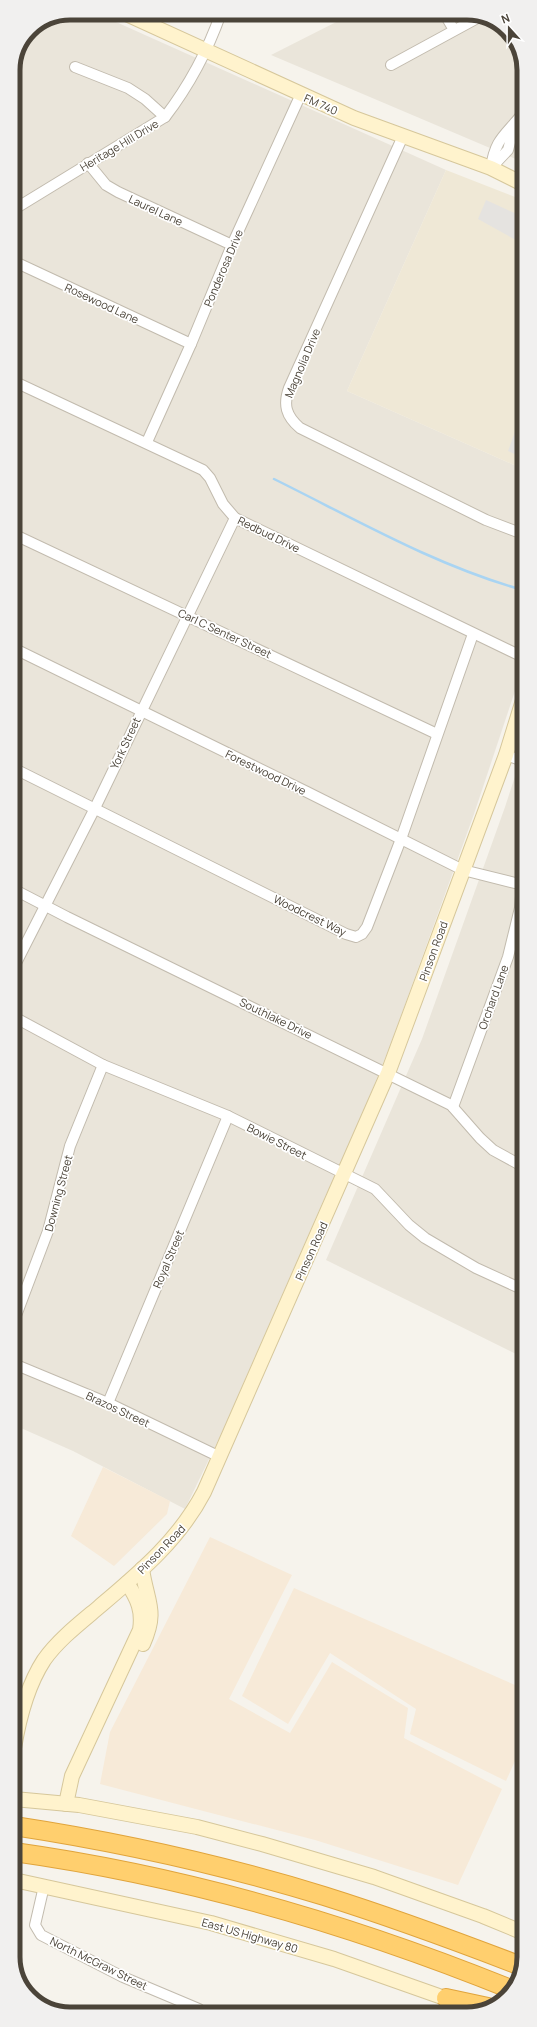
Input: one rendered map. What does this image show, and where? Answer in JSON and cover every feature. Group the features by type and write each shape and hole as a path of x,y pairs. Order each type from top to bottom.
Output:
{"highway":[{"path":"20,1827 117,1844 261,1878 373,1912 517,1964"},
{"path":"20,1853 149,1877 293,1912 415,1952 507,1988"},
{"path":"446,1998 479,2005"}],"main road":[{"name":"FM 740","path":"139,20 354,118 491,168 517,181"},
{"name":"Pinson Road","path":"20,1718 22,1708 44,1661 74,1629 168,1545 186,1522 204,1492 388,1073 506,755 517,719"},
{"path":"116,1684 134,1662 151,1625 152,1606 145,1590 142,1569"},
{"path":"66,1804 72,1776 137,1638 141,1624 140,1606 127,1583"},
{"path":"20,1800 66,1804 197,1827 270,1846 374,1877 483,1916 517,1930"},
{"name":"East US Highway 80","path":"20,1881 211,1923 334,1958 468,2007"}],"street":[{"name":"Heritage Hill Drive","path":"20,206 165,117 182,95 205,50 217,20"},
{"path":"448,20 454,30"},
{"path":"391,65 473,20"},
{"path":"75,68 128,88 145,99 165,117"},
{"name":"Ponderosa Drive","path":"147,442 191,344 232,245 301,94"},
{"path":"491,168 496,146 508,128 517,120"},
{"name":"Magnolia Drive","path":"403,136 285,399 286,409 291,420 300,428 486,520 517,532"},
{"name":"Laurel Lane","path":"88,163 106,185 118,192 232,245"},
{"name":"Rosewood Lane","path":"20,264 191,344"},
{"name":"Redbud Drive","path":"20,384 147,442 203,470 210,478 223,504 235,518 517,654"},
{"name":"York Street","path":"20,955 95,808 140,711 235,518"},
{"name":"Carl C Senter Street","path":"20,537 437,734"},
{"name":"Woodcrest Way","path":"20,771 346,934 356,937 362,934 367,927 401,839 473,634"},
{"name":"Forestwood Drive","path":"20,651 463,870 517,884"},
{"path":"506,755 517,759"},
{"name":"Southlake Drive","path":"20,891 45,905 388,1073 453,1107 480,1138 493,1150 517,1163"},
{"name":"Orchard Lane","path":"453,1107 509,951 517,920"},
{"name":"Bowie Street","path":"20,1020 103,1065 228,1116 344,1175 375,1189 409,1225 437,1246 476,1268 517,1287"},
{"name":"Downing Street","path":"20,1305 48,1231 70,1146 103,1065"},
{"name":"Royal Street","path":"108,1403 228,1116"},
{"name":"Brazos Street","path":"20,1366 108,1403 220,1457"},
{"name":"North McGraw Street","path":"44,1886 35,1924 41,1935 123,1977 194,2007"}],"shaded area":[{"path":"112,20 446,170 347,391 517,466 517,685 474,814 390,1046 346,1154 325,1197 223,1430 185,1509 73,1451 20,1428 20,70 21,60 28,42 42,28 60,21"},
{"path":"340,20 471,20 486,24 489,25 489,48 511,48 516,60 517,159 271,55"},
{"path":"446,170 517,198 517,466 347,391"},
{"path":"486,200 517,214 517,241 478,219"},
{"path":"517,426 517,455 508,451"},
{"path":"517,770 517,1355 326,1260 422,1039"},
{"path":"103,1467 170,1501 167,1514 114,1566 71,1536"},
{"path":"210,1537 292,1575 229,1699 290,1733 332,1662 408,1708 404,1738 502,1789 458,1885 315,1840 100,1784 110,1732"},
{"path":"294,1588 517,1686 517,1757 506,1781 410,1734 416,1709 330,1653 288,1724 242,1696"},
{"path":"40,1997 59,2005 51,2003"}],"waterway":[{"path":"274,479 427,555 491,580 517,588"}]}
